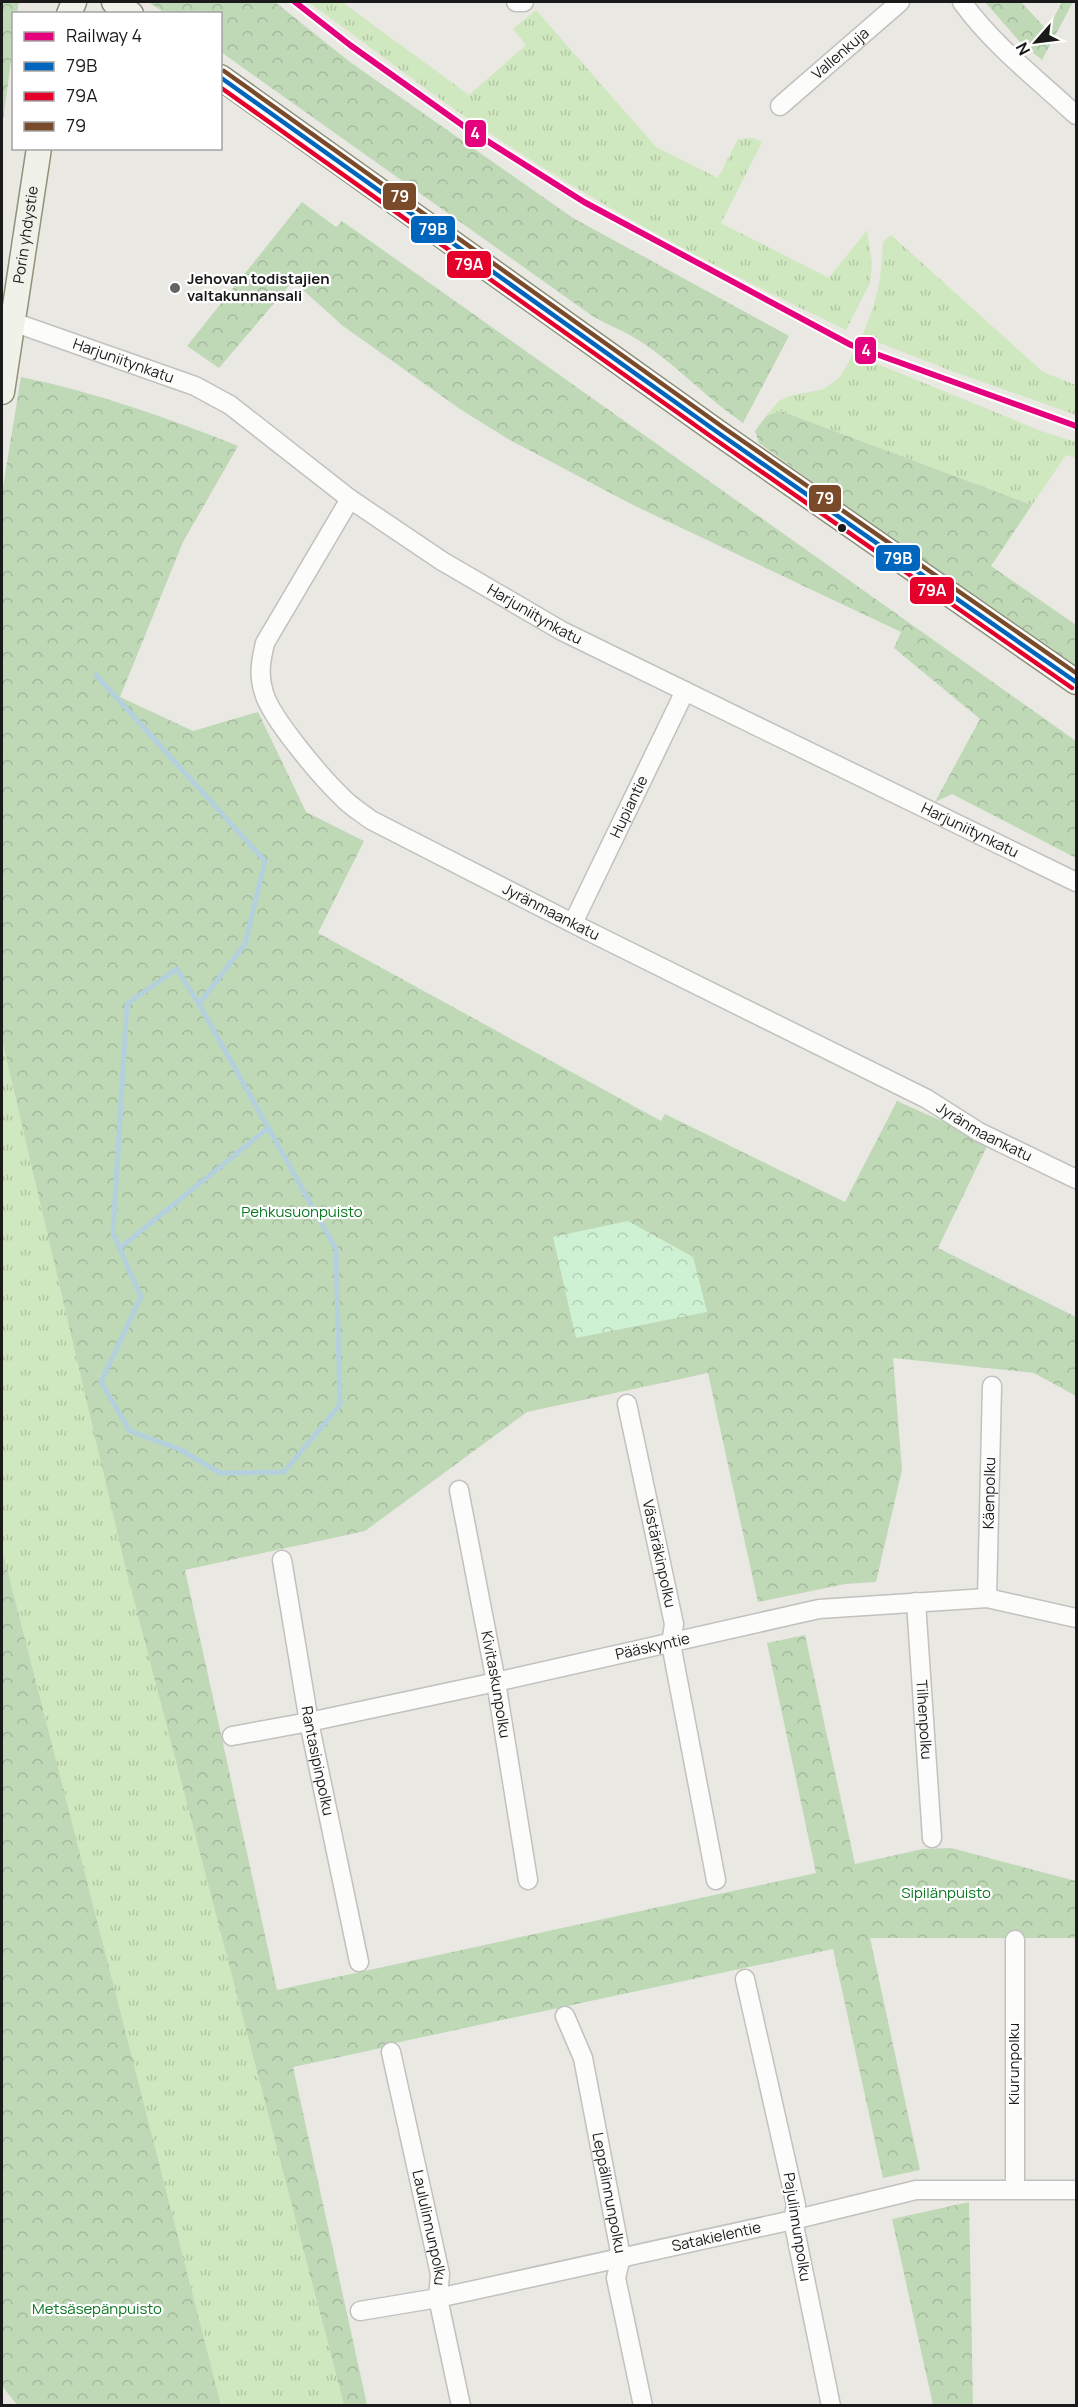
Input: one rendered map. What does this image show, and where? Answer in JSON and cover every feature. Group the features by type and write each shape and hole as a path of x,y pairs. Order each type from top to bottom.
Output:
{"main road":[{"path":"114,2 128,12"},
{"path":"222,78 711,428 1077,682"},
{"name":"Porin yhdystie","path":"2,392 39,150"}],"street":[{"path":"516,2 524,2"},
{"name":"Vallenkuja","path":"780,105 900,2"},
{"path":"962,2 972,16 1012,58 1077,115"},
{"name":"Harjuniitynkatu","path":"13,322 195,386 230,405 350,498 442,561 562,631 1077,882"},
{"name":"Jyränmaankatu","path":"350,498 265,643 259,668 264,694 281,723 317,770 343,799 371,820 927,1099 979,1132 1077,1179"},
{"name":"Hupiantie","path":"573,923 685,691"},
{"name":"Käenpolku","path":"987,1598 992,1386"},
{"name":"Västäräkinpolku","path":"627,1404 674,1624 671,1644 716,1880"},
{"name":"Kivitaskunpolku","path":"459,1490 496,1682 528,1880"},
{"name":"Rantasipinpolku","path":"282,1560 309,1722 359,1962"},
{"name":"Pääskyntie","path":"232,1736 496,1682 819,1609 987,1598 1077,1618"},
{"name":"Tilhenpolku","path":"916,1602 932,1838"},
{"name":"Kiurunpolku","path":"1014,1940 1015,2189"},
{"name":"Pajulinnunpolku","path":"745,1979 796,2205 793,2220 831,2406"},
{"name":"Leppälinnunpolku","path":"565,2016 583,2058 621,2257 616,2278 643,2406"},
{"name":"Laululinnunpolku","path":"391,2052 440,2274 438,2298 461,2406"},
{"name":"Satakielentie","path":"360,2311 438,2298 793,2220 916,2190 1077,2190"}],"green space":[{"path":"2,2 19,2 17,12 12,12 12,53 2,129"},
{"path":"148,2 275,2 350,62 573,218 789,336 743,423 654,350 591,315 222,53 222,12 163,12"},
{"path":"308,2 342,2 469,95 526,45 513,29 536,10 656,147 718,178 738,139 753,138 762,142 721,223 829,278 867,230 872,264 870,283 846,330 758,287 586,194 453,108"},
{"path":"985,2 1021,2 1047,30 1062,2 1073,2 1042,60 1019,41"},
{"path":"302,202 336,227 342,221 1076,741 1076,858 952,794 935,802 980,719 894,648 901,632 633,505 508,439 460,409 343,326 293,281 219,368 187,346"},
{"path":"891,235 1043,372 1076,385 1076,415 954,372 862,336 878,290 883,242"},
{"path":"853,354 1041,431 1076,442 1076,458 1066,455 1032,505 781,411 766,416 779,401 789,396 824,389 840,377"},
{"name":"Pehkusuonpuisto","path":"21,377 76,390 131,407 238,446 183,542 120,697 193,731 258,712 306,812 364,841 318,933 661,1121 665,1114 845,1202 897,1101 989,1142 938,1248 1076,1317 1076,1396 1034,1373 893,1358 902,1470 876,1582 845,1584 758,1602 708,1373 527,1412 365,1531 185,1570 277,1990 816,1873 767,1643 805,1635 855,1864 923,1849 951,1848 1076,1881 1076,1938 870,1938 920,2170 883,2178 833,1949 293,2067 367,2405 344,2405 126,1570 2,1040 2,493"},
{"path":"781,411 1032,505 991,566 1076,625 1076,671 759,443 755,431 766,416"},
{"path":"2,1040 126,1570 344,2405 221,2405 2,1549"},
{"path":"628,1221 693,1257 707,1312 576,1338 553,1237"},
{"name":"Metsäsepänpuisto","path":"2,1549 221,2405 17,2405 2,2386"},
{"path":"969,2202 973,2405 933,2405 892,2219"}],"waterway":[{"path":"96,675 265,861 245,944 199,1004 336,1249 340,1405 284,1472 220,1473 181,1450 130,1431 101,1382 141,1297 113,1233 127,1004 177,969 199,1004"},
{"path":"120,1248 268,1128"}],"rail line":[{"name":"4","path":"295,2 350,45 465,127 584,202 851,345 1076,426"}],"transit line":[{"name":"79","path":"224,71 724,428 1076,673"},
{"name":"79B","path":"222,78 720,434 1076,682"},
{"name":"79A","path":"222,88 716,440 1072,688"}],"place":[{"name":"Jehovan todistajien valtakunnansali","path":"175,288"}],"park label":[{"name":"Sipilänpuisto","path":"946,1893"}]}
